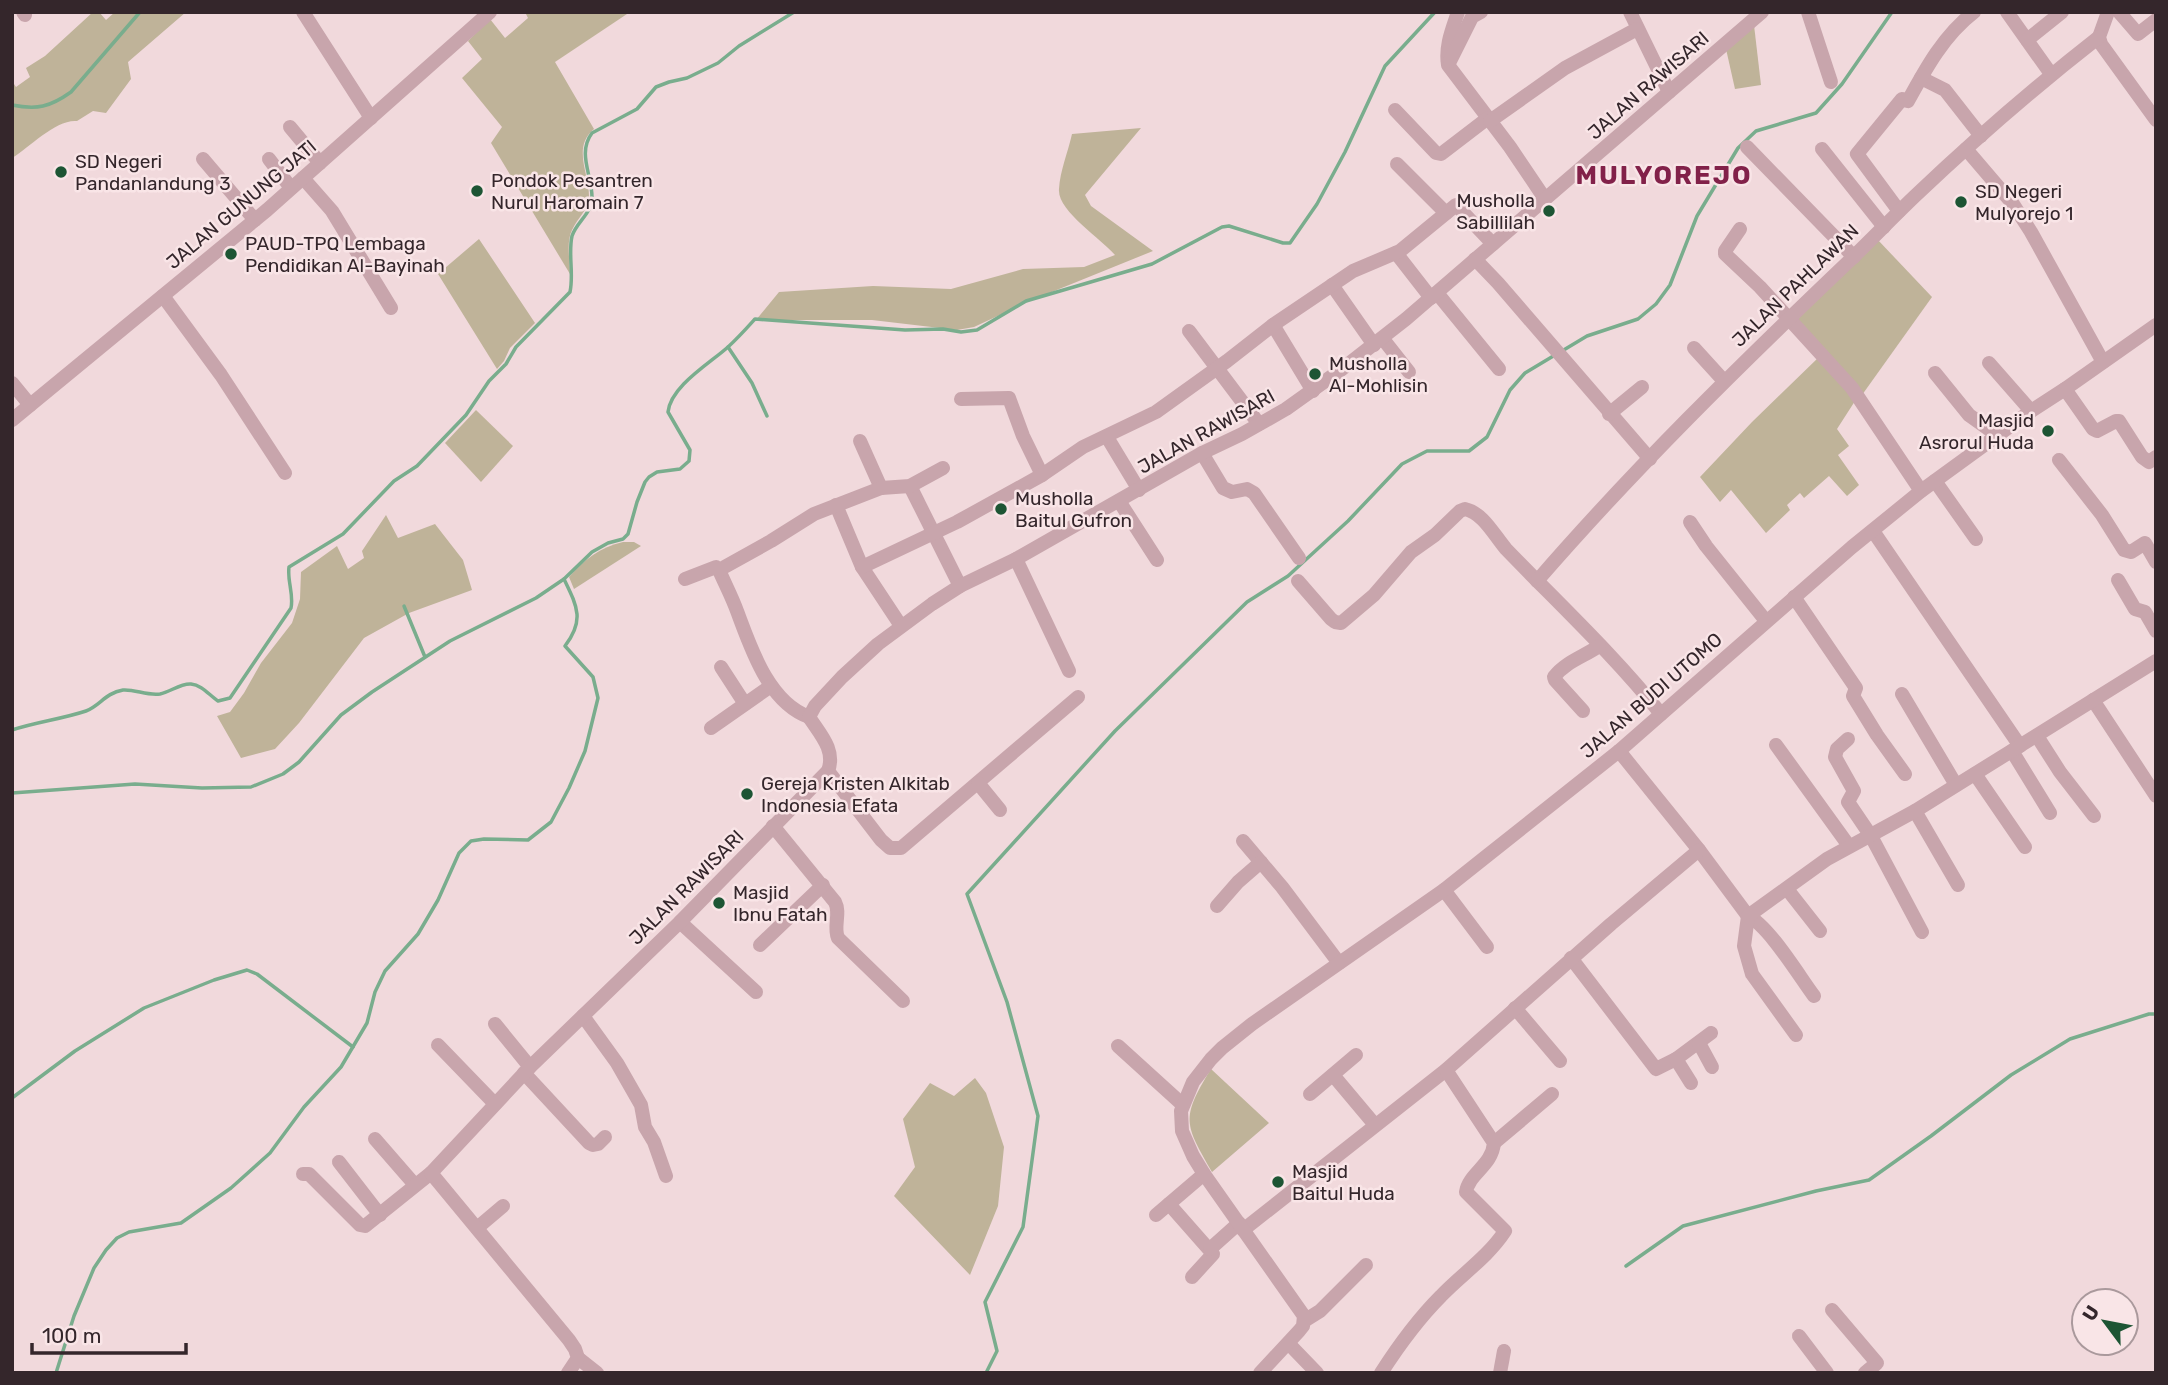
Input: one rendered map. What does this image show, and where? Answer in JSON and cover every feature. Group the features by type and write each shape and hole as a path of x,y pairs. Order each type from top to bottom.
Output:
{"street":[{"path":"303,12 372,118"},
{"name":"JALAN GUNUNG JATI","path":"12,420 255,220 490,12"},
{"path":"1458,12 1448,39 1448,65 1545,199"},
{"path":"1448,65 1472,17 1482,12"},
{"path":"1630,12 1669,92"},
{"name":"JALAN RAWISARI","path":"809,717 815,706 842,677 901,626 960,586 1016,559 1202,453 1259,424 1313,391 1379,342 1762,12"},
{"path":"1808,12 1831,82"},
{"path":"1899,211 1857,155 1902,99 1909,101 1942,45 1974,12"},
{"path":"2007,12 2051,75"},
{"path":"2027,40 2062,12"},
{"path":"2108,12 2099,37 2101,44 2156,120"},
{"path":"2119,12 2138,34 2156,20"},
{"path":"1395,110 1436,153 1441,154 1565,68 1637,29"},
{"name":"JALAN PAHLAWAN","path":"1537,581 1724,381 1899,211 2051,75 2099,37"},
{"path":"1921,78 1945,90 1981,136"},
{"path":"290,127 320,163"},
{"path":"1747,147 1854,257"},
{"path":"1822,149 1884,227"},
{"path":"1966,149 2032,232 2103,362"},
{"path":"203,159 255,220"},
{"path":"268,159 291,188"},
{"path":"1397,164 1493,244"},
{"path":"303,178 332,211 391,308"},
{"path":"862,567 933,535 1042,474 1083,447 1156,412 1219,368 1273,325 1353,271 1396,253 1451,209"},
{"path":"1740,229 1725,254 1790,318 1859,397 1921,491"},
{"path":"1396,253 1499,369"},
{"path":"1475,260 1499,283 1650,459"},
{"path":"1332,285 1379,342 1409,372"},
{"path":"163,296 221,375 285,473"},
{"path":"1273,325 1313,391"},
{"name":"JALAN BUDI UTOMO","path":"1183,1105 1193,1082 1222,1048 1252,1024 1444,890 1619,751 1766,621 1921,491 2156,325"},
{"path":"1189,331 1259,424"},
{"path":"1694,348 1724,381"},
{"path":"1989,363 2031,411"},
{"path":"1935,373 1969,415 1997,435"},
{"path":"12,383 30,405"},
{"path":"1609,414 1642,387"},
{"path":"2065,389 2092,429 2097,431 2119,421 2142,457 2149,461 2156,457"},
{"path":"961,399 1009,398 1023,436 1042,474"},
{"path":"1107,437 1139,490"},
{"path":"860,441 881,488"},
{"path":"1202,453 1223,488 1232,492 1247,489 1254,493 1299,558"},
{"path":"2059,460 2102,515 2124,550 2131,552 2145,543 2156,562"},
{"path":"719,570 805,519 881,488 910,486 943,468"},
{"path":"1934,481 1976,539"},
{"path":"910,486 960,586"},
{"path":"1119,501 1157,560"},
{"path":"836,505 862,567 901,626"},
{"path":"1298,580 1331,619 1341,623 1374,594 1411,552 1465,509 1474,512 1661,714"},
{"path":"1690,522 1766,621"},
{"path":"1873,530 2016,749 2050,813"},
{"path":"1016,559 1069,671"},
{"path":"685,579 716,567 719,570 748,642 771,686 799,713 809,717 830,751 828,771 890,848 901,848 1078,697"},
{"path":"2118,580 2135,609 2144,612 2156,631"},
{"path":"1794,597 1856,688 1853,696 1905,774"},
{"path":"1583,711 1554,677 1564,667 1599,646"},
{"path":"1796,1035 1752,974 1744,946 1748,916 1827,859 1915,811 2156,661"},
{"path":"720,667 745,704"},
{"path":"710,728 771,686"},
{"path":"1902,694 1956,785"},
{"path":"2092,700 2156,796"},
{"path":"2037,736 2060,772 2094,816"},
{"path":"1848,739 1837,749 1835,757 1854,791 1848,802 1871,836 1922,932"},
{"path":"1776,745 1849,846"},
{"path":"1619,751 1748,916 1766,932 1814,996"},
{"name":"JALAN RAWISARI","path":"380,1215 431,1173 527,1070 680,922 828,771"},
{"path":"1975,774 2025,847"},
{"path":"978,783 1000,810"},
{"path":"1915,811 1958,885"},
{"path":"773,826 838,908 835,932 838,938 903,1001"},
{"path":"1243,841 1282,887 1339,963"},
{"path":"1210,1249 1446,1070 1571,958 1699,850"},
{"path":"1217,906 1238,882 1261,862"},
{"path":"760,945 822,885"},
{"path":"1444,890 1487,947"},
{"path":"1787,890 1820,931"},
{"path":"680,922 756,992"},
{"path":"1571,958 1654,1068 1676,1059 1711,1033"},
{"path":"1515,1008 1560,1061"},
{"path":"583,1016 617,1063 641,1105 645,1127 654,1142 666,1176"},
{"path":"495,1024 527,1070 589,1143 598,1144 605,1137"},
{"path":"1699,1043 1712,1067"},
{"path":"438,1045 495,1104"},
{"path":"1118,1046 1183,1105 1180,1120 1182,1131 1193,1156 1297,1304 1304,1321"},
{"path":"1310,1094 1356,1055"},
{"path":"1676,1059 1691,1083"},
{"path":"1446,1070 1494,1143"},
{"path":"1334,1075 1375,1125"},
{"path":"1381,1373 1419,1320 1443,1293 1489,1251 1505,1231 1466,1190 1489,1161 1494,1143 1552,1094"},
{"path":"376,1139 415,1185"},
{"path":"303,1174 309,1174 315,1179 360,1225 365,1226 380,1215 339,1162"},
{"path":"431,1173 569,1340 578,1358 597,1373"},
{"path":"1156,1215 1204,1174"},
{"path":"1169,1204 1213,1254 1192,1277"},
{"path":"477,1228 503,1206"},
{"path":"1260,1373 1289,1344 1304,1321 1320,1311 1366,1265"},
{"path":"1832,1310 1877,1363 1865,1373"},
{"path":"1799,1336 1827,1373"},
{"path":"1289,1344 1317,1373"},
{"path":"1500,1373 1504,1351"},
{"path":"568,1373 578,1358"}],"shaded area":[{"path":"93,12 99,12 106,20 115,12 186,12 128,62 131,79 106,113 93,111 77,121 61,124 12,158 12,81 16,87 30,77 26,68 45,56"},
{"path":"525,12 630,12 555,62 594,129 584,144 583,161 589,196 587,206 570,235 570,274 491,143 502,127 462,78 482,59 468,41 490,19 505,38 528,18"},
{"path":"1754,25 1761,85 1735,89 1726,49"},
{"path":"1141,128 1085,195 1091,206 1153,251 1032,300 974,327 957,330 872,320 756,320 779,292 873,286 951,289 1023,269 1084,267 1115,255 1065,206 1060,197 1061,175 1072,134"},
{"path":"479,239 535,323 510,348 497,369 438,274"},
{"path":"1877,239 1932,297 1862,395 1796,321"},
{"path":"1819,357 1855,401 1837,429 1849,446 1838,455 1859,485 1847,496 1829,476 1804,498 1800,493 1787,505 1790,510 1766,533 1731,490 1720,502 1700,477"},
{"path":"476,410 513,446 481,482 445,443"},
{"path":"386,515 398,538 435,524 463,560 472,590 409,613 364,638 299,723 275,749 241,758 217,716 230,712 261,663 292,623 300,599 301,572 337,546 348,569 364,558 362,551"},
{"path":"623,542 634,542 641,546 574,589 569,577 581,565 600,551"},
{"path":"1211,1069 1269,1123 1212,1172 1196,1143 1190,1121 1194,1099"},
{"path":"975,1078 986,1093 1004,1147 998,1206 970,1275 894,1196 915,1167 903,1119 930,1083 954,1096"}],"waterway":[{"path":"12,105 43,106 71,92 140,12"},
{"path":"12,730 86,711 123,690 160,694 191,684 202,688 218,701 230,698 291,608 289,567 343,534 394,481 417,466 466,415 516,347 570,292 572,236 587,213 592,197 585,156 592,133 637,109 656,87 687,78 718,63 739,46 794,12"},
{"path":"12,793 135,784 202,788 251,787 283,774 299,762 341,715 372,692 450,641 536,598 564,579 592,552 608,543 623,539 628,534 637,502 649,477 657,472 680,469 689,461 690,450 668,412 676,393 692,376 732,344 755,319 905,330 977,330 1026,301 1152,264 1222,227 1229,226 1290,243 1317,204 1345,152 1385,66 1435,12"},
{"path":"1562,351 1587,336 1638,319 1656,304 1670,285 1697,216 1738,148 1756,131 1816,113 1842,84 1892,12"},
{"path":"728,347 752,383 767,416"},
{"path":"986,1373 997,1351 985,1302 1023,1227 1038,1116 1007,1002 967,894 1115,731 1247,602 1288,576 1348,521 1402,464 1427,451 1469,451 1487,437 1510,390 1525,373 1555,355"},
{"path":"56,1373 74,1316 94,1268 117,1238 129,1232 181,1223 231,1188 270,1153 304,1107 341,1067 367,1023 375,992 385,971 418,934 438,900 459,853 471,841 528,840 551,822 585,751 598,698 593,677 565,646 575,628 577,613 564,579"},
{"path":"404,606 425,657"},
{"path":"12,1098 75,1051 144,1008 247,970 257,974 353,1047"},
{"path":"1626,1266 1683,1226 1869,1180 2011,1075 2070,1039 2156,1014"}],"place":[{"name":"SD Negeri Pandanlandung 3","path":"61,172"},
{"name":"Pondok Pesantren Nurul Haromain 7","path":"477,191"},
{"name":"SD Negeri Mulyorejo 1","path":"1961,202"},
{"name":"Musholla Sabillilah","path":"1549,211"},
{"name":"PAUD-TPQ Lembaga Pendidikan Al-Bayinah","path":"231,254"},
{"name":"Musholla Al-Mohlisin","path":"1315,374"},
{"name":"Masjid Asrorul Huda","path":"2048,431"},
{"name":"Musholla Baitul Gufron","path":"1001,509"},
{"name":"Gereja Kristen Alkitab Indonesia Efata","path":"747,794"},
{"name":"Masjid Ibnu Fatah","path":"719,903"},
{"name":"Masjid Baitul Huda","path":"1278,1182"}],"district":[{"name":"MULYOREJO","path":"1664,175"}]}
